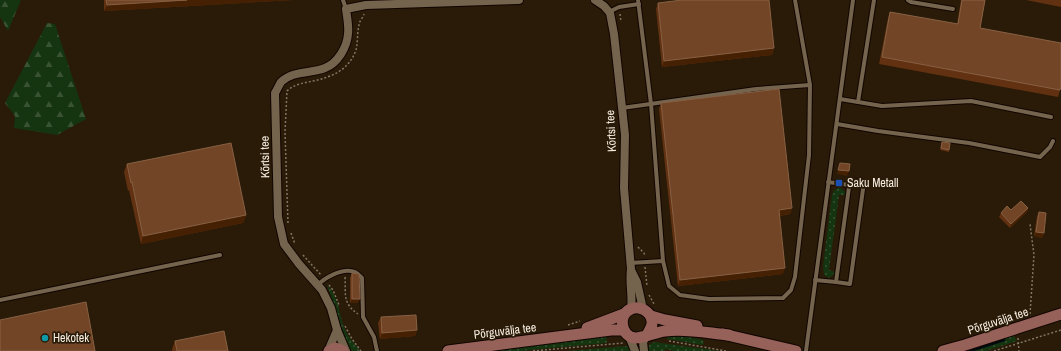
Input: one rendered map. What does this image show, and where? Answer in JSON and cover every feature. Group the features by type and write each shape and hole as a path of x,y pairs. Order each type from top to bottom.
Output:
{"street":[{"path":"346,9 366,5 519,0"},
{"path":"595,0 610,12"},
{"name":"Kõrtsi tee","path":"346,9 348,33 344,48 337,60 325,68 296,74 288,78 281,83 275,93 278,217 284,244 322,290 332,308 337,330 346,351"},
{"name":"Kõrtsi tee","path":"610,12 614,34 625,135 624,188 632,302 627,311"},
{"name":"Kõrtsi tee","path":"630,266 650,311"},
{"path":"635,351 626,336 622,322 627,311 638,307 650,311 665,320 690,324 796,351"},
{"name":"Põrguvälja tee","path":"448,351 566,330 627,311"},
{"path":"644,351 643,342 651,328 652,322 650,311"},
{"name":"Põrguvälja tee","path":"943,351 1061,314"},
{"path":"328,351 337,330"},
{"name":"Põrguvälja tee","path":"566,330 611,330 626,336"},
{"path":"626,336 635,338 646,335 665,335 685,331 729,335"},
{"path":"328,351 334,348 343,351"}],"lane":[{"name":"Kõrtsi tee","path":"344,0 346,9"},
{"path":"610,12 619,7 639,2 651,104 663,261 669,286 680,295 709,300 783,298 791,290 795,277 808,155 810,85 795,0"},
{"path":"806,351 854,0"},
{"path":"858,102 874,0"},
{"path":"908,0 911,2 953,9"},
{"path":"622,108 756,89 810,85"},
{"path":"840,99 882,106 971,101 1050,117"},
{"path":"837,124 969,143 1040,157 1050,147 1052,141"},
{"path":"815,280 850,284 864,182 850,180 836,282"},
{"path":"828,182 849,185"},
{"path":"0,300 220,255"},
{"path":"630,266 645,261 663,261"},
{"path":"318,285 324,278 344,271 351,270 362,278 363,317 374,337 377,351"}],"path":[{"path":"296,247 288,227 286,132 287,91 290,88 301,84 334,75 351,60 356,50 359,25 364,17 366,5"},
{"path":"619,7 621,23"},
{"path":"1030,224 1034,254 1030,324"},
{"path":"636,241 638,248 644,253 650,311"},
{"path":"301,252 333,290 340,309"},
{"path":"344,271 346,303 351,309 363,317"},
{"path":"566,330 582,320"},
{"path":"344,321 345,327 352,339 362,351"},
{"path":"1017,328 1019,351"},
{"path":"994,351 1061,330"},
{"path":"665,335 726,351"},
{"path":"534,351 626,336"}],"green space":[{"path":"0,0 21,0 8,31 0,17"},
{"path":"47,23 55,24 86,119 57,135 14,128 15,116 5,103"},
{"path":"840,187 845,192 845,195 839,195 829,270 835,272 829,278 824,275 823,266 832,195 834,190"},
{"path":"327,285 331,289 336,299 345,330 360,351 352,351 348,345"},
{"path":"667,333 703,340 704,343 702,345 667,339"},
{"path":"606,335 606,343 520,351 495,351"},
{"path":"1014,336 1017,341 986,351 962,351"},
{"path":"654,342 720,351 675,351 665,349 665,351 646,351 646,349 649,348 649,345"},
{"path":"629,347 630,351 566,351"}],"building":[{"path":"106,0 187,0 107,5"},
{"path":"682,0 769,0 774,48 664,61 658,3"},
{"path":"962,0 985,0 980,28 1061,43 1060,90 882,57 890,12 958,24"},
{"path":"779,89 792,208 779,210 785,268 680,280 661,103"},
{"path":"942,142 950,143 949,150 941,148"},
{"path":"231,143 246,215 143,236 127,164"},
{"path":"840,163 850,164 849,171 838,170"},
{"path":"1021,201 1028,208 1011,224 1001,213 1007,206 1011,210"},
{"path":"1039,212 1046,213 1044,233 1036,232"},
{"path":"352,273 359,274 360,299 352,299"},
{"name":"Hekotek","path":"86,302 95,351 0,351 0,320"},
{"path":"416,315 417,330 382,333 381,317"},
{"path":"224,331 228,351 177,351 175,341"}],"waterway":[{"path":"970,351 1004,340"}],"place":[{"name":"Saku Metall","path":"839,183"},
{"name":"Hekotek","path":"45,338"}]}
